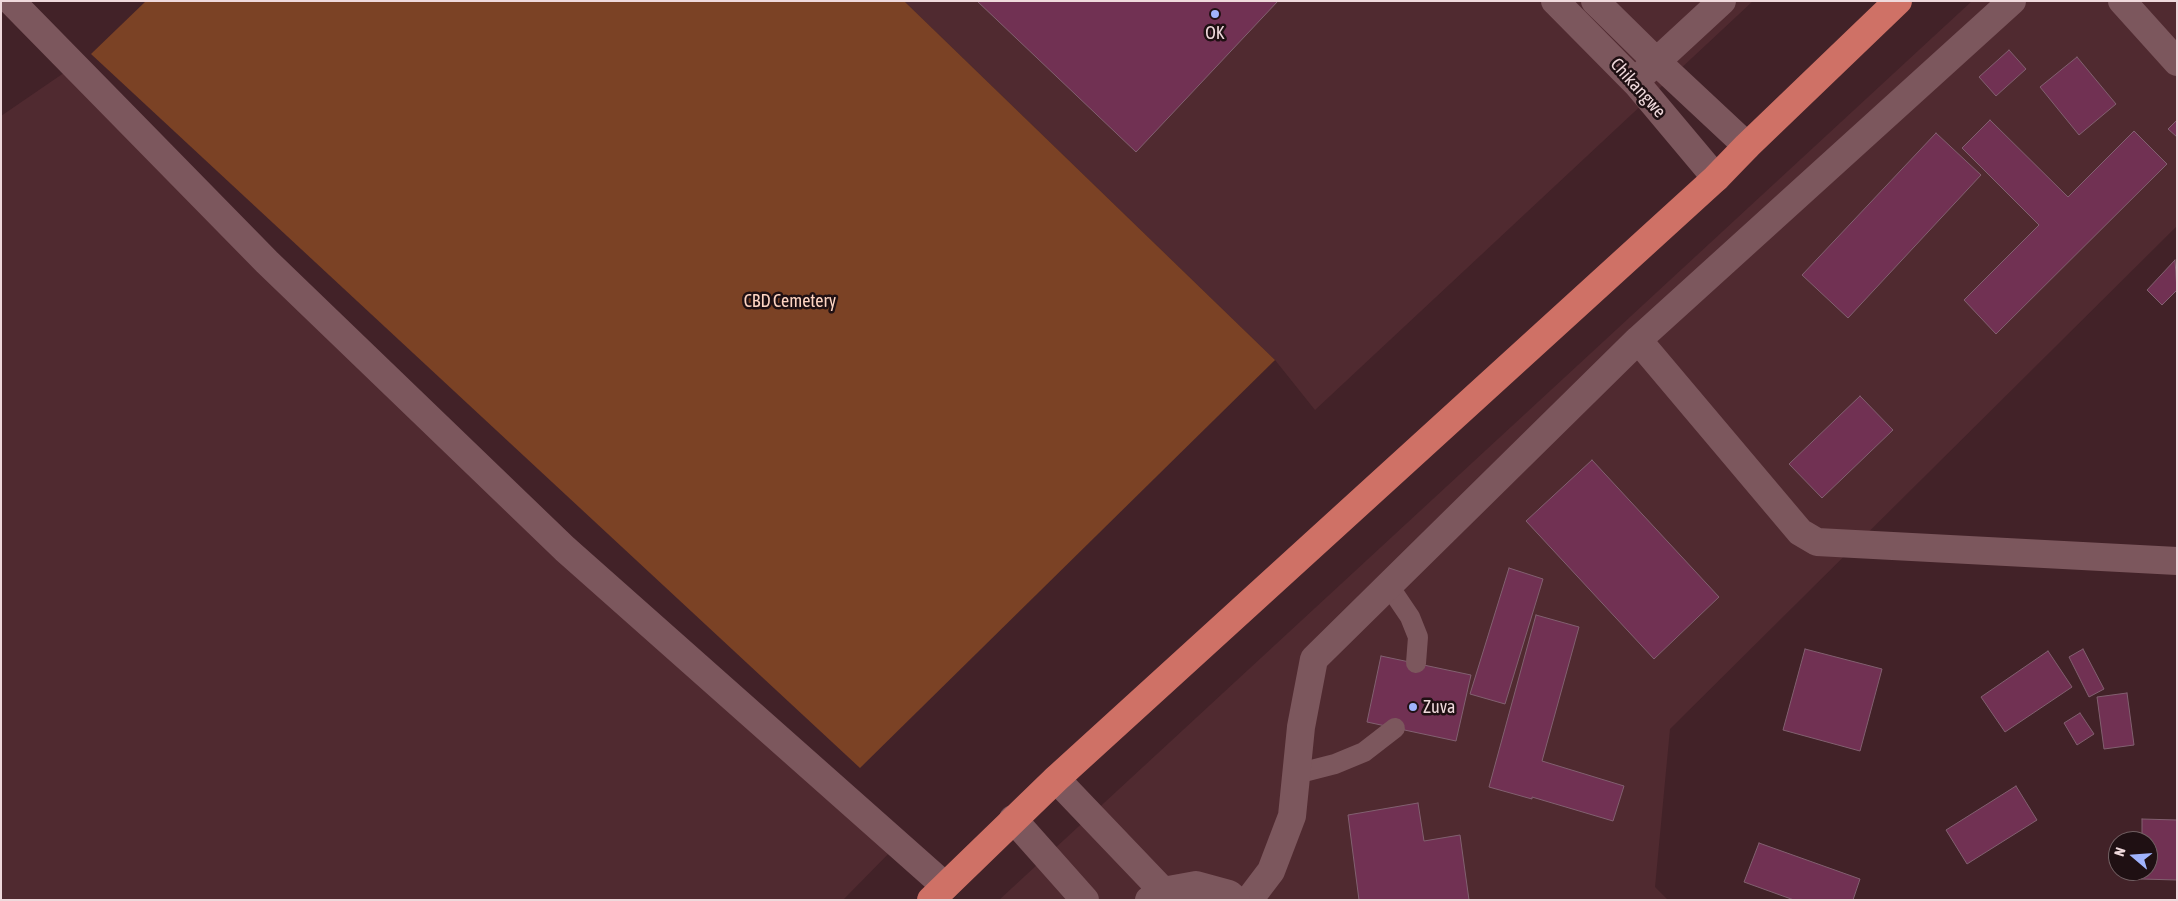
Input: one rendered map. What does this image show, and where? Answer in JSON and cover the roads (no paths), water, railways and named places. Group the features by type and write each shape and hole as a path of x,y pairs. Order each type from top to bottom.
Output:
{"highway":[{"path":"938,893 1056,779 1716,178 1898,1"}],"street":[{"path":"11,1 268,262 565,549 938,893"},
{"name":"Chikangwe","path":"1555,1 1634,82 1716,178"},
{"name":"Chikangwe","path":"1596,1 1656,61 1747,146"},
{"path":"1634,82 1722,1"},
{"path":"1249,900 1271,871 1292,816 1301,727 1314,659 1638,340 2012,1"},
{"path":"2122,1 2177,62"},
{"path":"1638,340 1800,532 1816,542 2177,561"},
{"path":"1056,779 1156,895 1196,886 1229,894 1236,900"},
{"path":"1013,819 1086,900"}],"lane":[{"path":"1389,586 1410,617 1418,637 1416,664"},
{"path":"1296,774 1335,764 1364,752 1395,728"}],"place":[{"name":"OK","path":"1215,14"},
{"name":"Zuva","path":"1413,707"}],"park label":[{"name":"CBD Cemetery","path":"790,301"}]}
